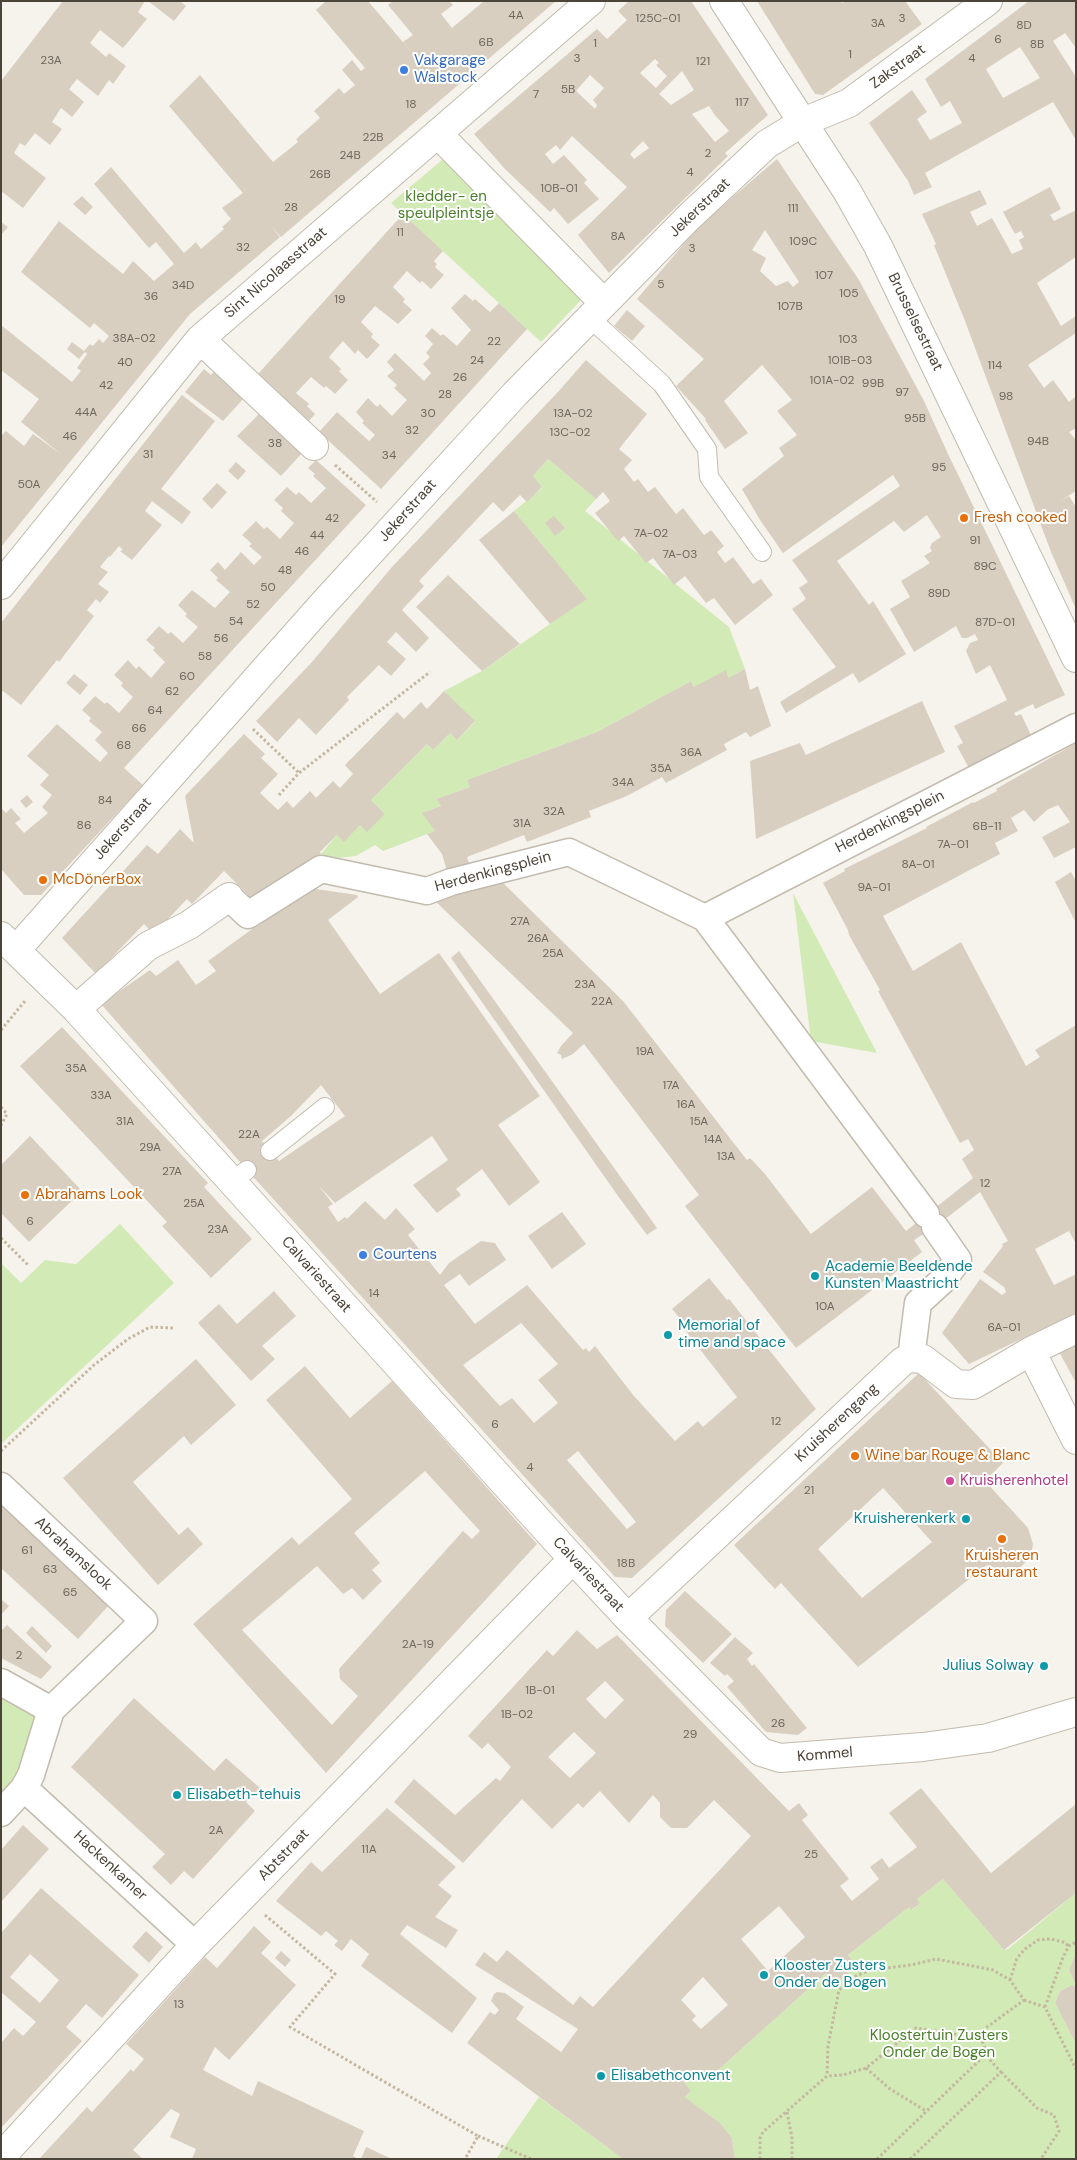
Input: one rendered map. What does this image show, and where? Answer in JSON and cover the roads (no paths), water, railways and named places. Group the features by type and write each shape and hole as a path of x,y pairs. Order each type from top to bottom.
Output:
{"street":[{"name":"Sint Nicolaasstraat","path":"1,585 200,339 591,1"},
{"name":"Brusselsestraat","path":"724,1 803,122 878,246 1076,658"},
{"name":"Zakstraat","path":"803,122 849,103 988,1"},
{"name":"Jekerstraat","path":"9,943 230,708 515,394 689,217 767,144 803,122"},
{"path":"438,134 597,310"},
{"path":"200,339 314,446"},
{"name":"Herdenkingsplein","path":"705,918 1076,727"},
{"name":"Herdenkingsplein","path":"229,897 248,915 321,869 427,891 451,882 569,852 705,918 958,1260 942,1281 918,1303 911,1358"},
{"path":"76,1009 148,946 189,925 229,897"},
{"name":"Calvariestraat","path":"9,943 240,1176 576,1563 628,1618"},
{"path":"911,1358 922,1359 956,1384 973,1385 1031,1351 1076,1329"},
{"path":"1031,1351 1076,1440"},
{"name":"Kruisherengang","path":"628,1618 903,1361 911,1358"},
{"name":"Abrahamslook","path":"1,1486 144,1621 51,1710"},
{"name":"Abtstraat","path":"1,2157 195,1945 576,1563"},
{"name":"Kommel","path":"628,1618 761,1752 768,1756 780,1758 799,1757 923,1747 988,1738 1076,1712"},
{"path":"1,1682 51,1710 31,1776 24,1788 1,1814"},
{"name":"Hackenkamer","path":"24,1788 195,1945"}],"lane":[{"path":"597,310 662,384 707,449 709,477 762,552"},
{"path":"270,1151 325,1107"}],"place":[{"name":"Vakgarage Walstock","path":"404,70"},
{"name":"Fresh cooked","path":"964,518"},
{"name":"McDönerBox","path":"43,880"},
{"name":"Abrahams Look","path":"25,1195"},
{"name":"Courtens","path":"363,1255"},
{"name":"Academie Beeldende Kunsten Maastricht","path":"815,1276"},
{"name":"Memorial of time and space","path":"668,1335"},
{"name":"Wine bar Rouge & Blanc","path":"855,1456"},
{"name":"Kruisherenhotel","path":"950,1481"},
{"name":"Kruisherenkerk","path":"966,1519"},
{"name":"Kruisheren restaurant","path":"1002,1539"},
{"name":"Julius Solway","path":"1044,1666"},
{"name":"Elisabeth-tehuis","path":"177,1795"},
{"name":"Klooster Zusters Onder de Bogen","path":"764,1975"},
{"name":"Elisabethconvent","path":"601,2076"}],"park label":[{"name":"kledder- en speulpleintsje","path":"446,206"},
{"name":"Kloostertuin Zusters Onder de Bogen","path":"939,2044"}]}
